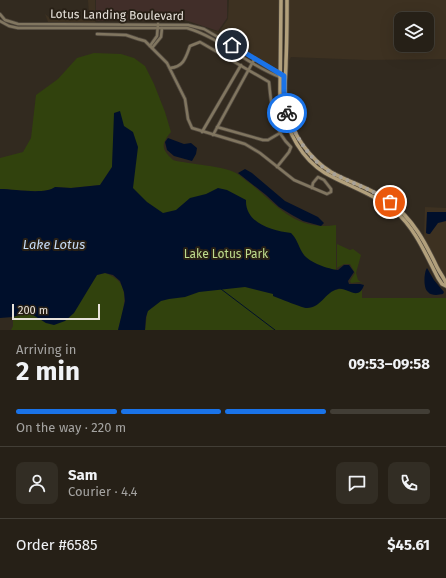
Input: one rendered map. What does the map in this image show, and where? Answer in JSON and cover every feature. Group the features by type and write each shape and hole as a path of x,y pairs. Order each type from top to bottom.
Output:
{"street":[{"path":"281,0 282,75 280,99 283,114 288,127 299,147 323,172 378,199 408,224 438,278 442,284 446,284"},
{"path":"287,0 286,59 282,75 287,113 297,136 310,154 331,172 379,194 412,222 426,245 446,284"},
{"name":"Lotus Landing Boulevard","path":"0,14 5,20 18,24 188,25 204,29 282,75"},
{"name":"Lotus Landing Boulevard","path":"0,21 9,26 18,28 187,28 203,33 252,63 282,75"},
{"path":"281,22 287,22"},
{"path":"151,47 157,36 158,24"},
{"path":"151,47 161,37 162,24"},
{"path":"97,34 126,35 145,41 167,62 185,99 189,124 194,130 245,144 254,149 294,180 312,188 327,194 331,192 331,189 324,180 318,177 313,183 312,188"},
{"path":"157,36 161,37"},
{"path":"170,68 182,64 190,46 200,42 249,69 269,82 274,115 280,133 291,147 289,152 277,167"},
{"path":"213,135 255,58"},
{"path":"202,132 241,65"},
{"path":"217,127 263,140 268,140 280,133"},
{"path":"422,247 426,245"}],"shaded area":[{"path":"88,0 95,0 96,23 48,22 45,14 52,20 87,19 89,15"},
{"path":"96,0 227,0 227,18 218,31 185,20 96,21"},
{"path":"229,0 280,0 278,70 205,28 219,32 228,19"},
{"path":"289,0 446,0 446,59 367,60 291,57 286,78"},
{"path":"48,25 156,26 156,27 49,26"},
{"path":"425,207 446,208 446,280 424,237"}],"green space":[{"name":"Lake Lotus Park","path":"94,53 121,54 134,58 145,66 154,84 171,132 165,140 164,149 173,160 229,170 236,173 280,209 299,221 322,226 336,225 336,290 344,289 358,293 362,290 362,298 446,298 446,330 145,330 147,314 113,213 114,131 112,167 100,185 71,188 56,187 44,191 0,189 0,158 23,152 31,138 36,95 58,79 77,58"},
{"path":"337,244 350,250 353,249 361,255 356,273 358,280 364,284 360,282 351,283 350,281 355,273 350,264 344,264 337,268"},
{"path":"105,273 114,277 123,289 124,305 118,330 11,330 13,326 13,317 23,314 34,315 46,323 90,286 97,275"}],"water":[{"name":"Lake Lotus","path":"120,111 124,126 133,132 138,147 133,188 147,202 163,213 176,210 190,198 206,194 218,188 227,190 246,200 250,215 255,220 268,228 291,233 308,259 324,267 338,270 344,265 349,265 354,272 348,281 349,284 364,285 362,290 359,293 352,293 338,289 330,293 320,303 307,308 273,296 273,294 245,287 199,292 185,297 161,301 148,311 145,330 118,330 125,301 124,292 120,281 113,275 105,273 97,275 74,313 65,321 54,325 46,323 30,313 0,318 0,189 44,191 55,187 71,188 100,185 112,167 114,113"},
{"path":"168,138 184,144 191,143 197,148 196,154 192,161 174,156 167,150 165,142"},
{"path":"245,169 252,173 285,201 318,217 324,223 321,226 303,221 279,207 238,173"},
{"path":"427,212 446,212 446,221 438,223 430,234 426,233"},
{"path":"427,268 434,280 444,292 443,294 433,295 426,290 424,280"}],"waterway":[{"path":"221,289 275,330"}],"way so far":[{"path":"287,113 297,136 310,154 319,163 331,172 379,194 390,202"}],"route":[{"path":"232,45 273,70 280,72 284,76 284,91 287,113"}]}
